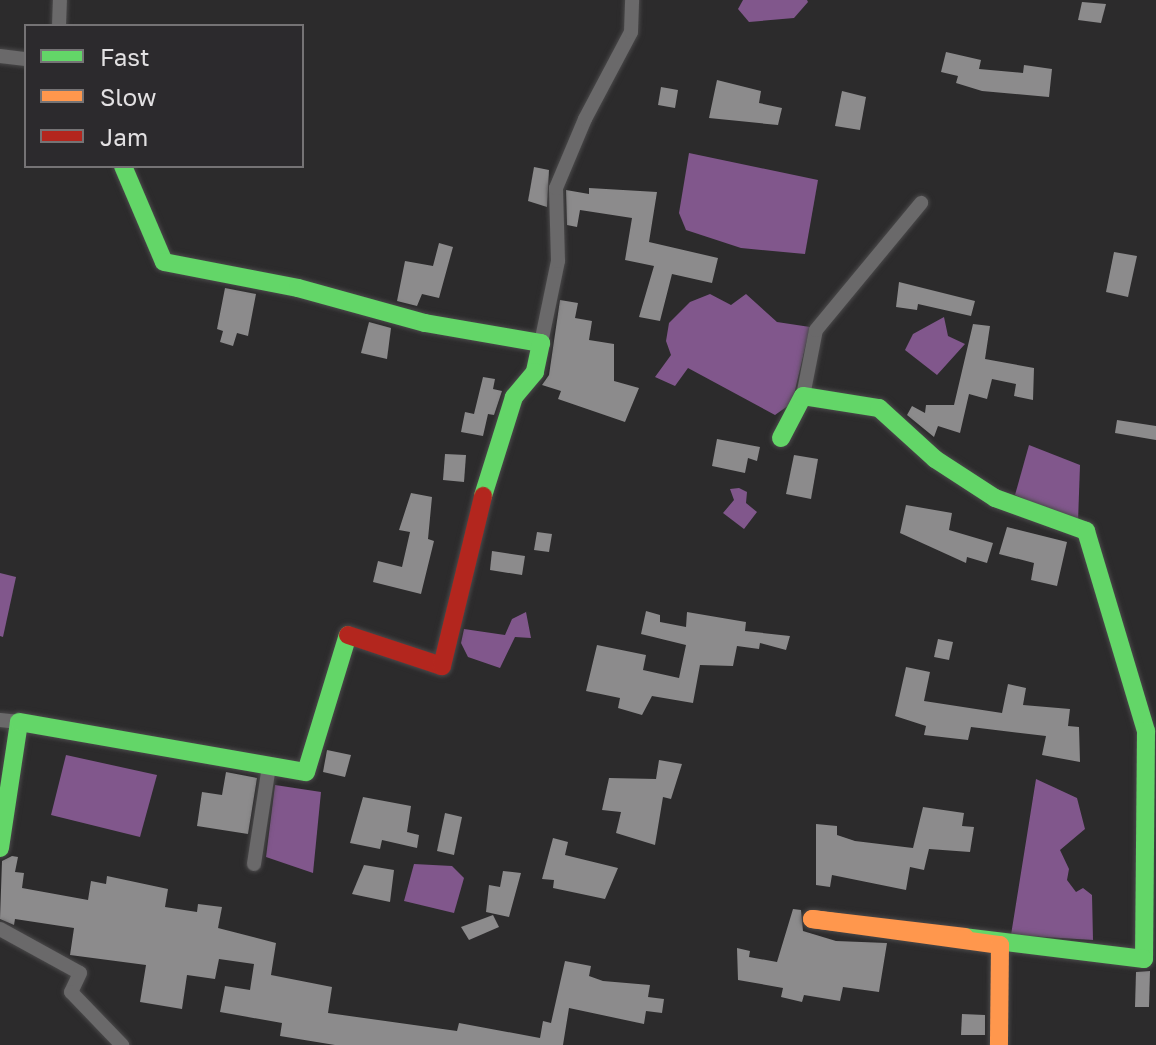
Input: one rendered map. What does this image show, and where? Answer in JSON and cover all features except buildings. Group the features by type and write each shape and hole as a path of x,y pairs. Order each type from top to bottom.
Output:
{"street":[{"path":"59,24 60,0"},
{"path":"0,848 9,721 306,772 348,635 442,666 472,533 514,397 535,372 558,261 556,188 585,119 631,32 632,0"},
{"path":"0,56 24,59"},
{"path":"124,168 164,262 298,288 425,323 541,343"},
{"path":"781,438 803,396 816,330 921,203"},
{"path":"803,396 879,408 935,459 995,498 1086,531 1146,731 1144,959 1000,945 812,919 878,928 1000,945"},
{"path":"254,864 269,766"},
{"path":"0,929 80,973 71,992 122,1045"},
{"path":"999,1045 1000,945"}],"shaded area":[{"path":"743,0 808,2 794,18 749,22 738,9"},
{"path":"689,153 818,180 805,254 741,248 686,230 679,213"},
{"path":"710,294 731,305 746,294 777,322 810,327 792,403 775,415 688,368 675,386 655,377 671,355 666,341 669,323 690,302"},
{"path":"944,317 948,336 965,344 937,375 905,350 913,334"},
{"path":"1029,445 1080,465 1078,522 1015,495"},
{"path":"739,488 747,492 746,503 757,512 744,529 723,513 734,500 730,489"},
{"path":"0,573 16,577 3,637 0,636"},
{"path":"526,612 531,638 515,637 500,668 468,657 461,643 464,629 505,635 512,619"},
{"path":"66,755 157,775 140,837 51,815"},
{"path":"1036,779 1077,798 1085,829 1060,850 1069,869 1067,880 1076,892 1083,888 1092,895 1093,940 1011,935"},
{"path":"275,785 321,792 313,873 266,857"},
{"path":"414,864 452,866 464,878 454,913 404,901"}],"traffic: fast":[{"path":"124,168 164,262 298,288 425,323 541,343 535,372 514,397 483,496"},
{"path":"781,438 803,396 879,408 935,459 995,498 1086,531 1146,731 1144,959 965,937"},
{"path":"0,848 19,722 306,772 348,635"}],"traffic: slow":[{"path":"965,937 812,919 1000,945 999,1045"}],"traffic: jam":[{"path":"348,635 442,666 483,496"}]}
